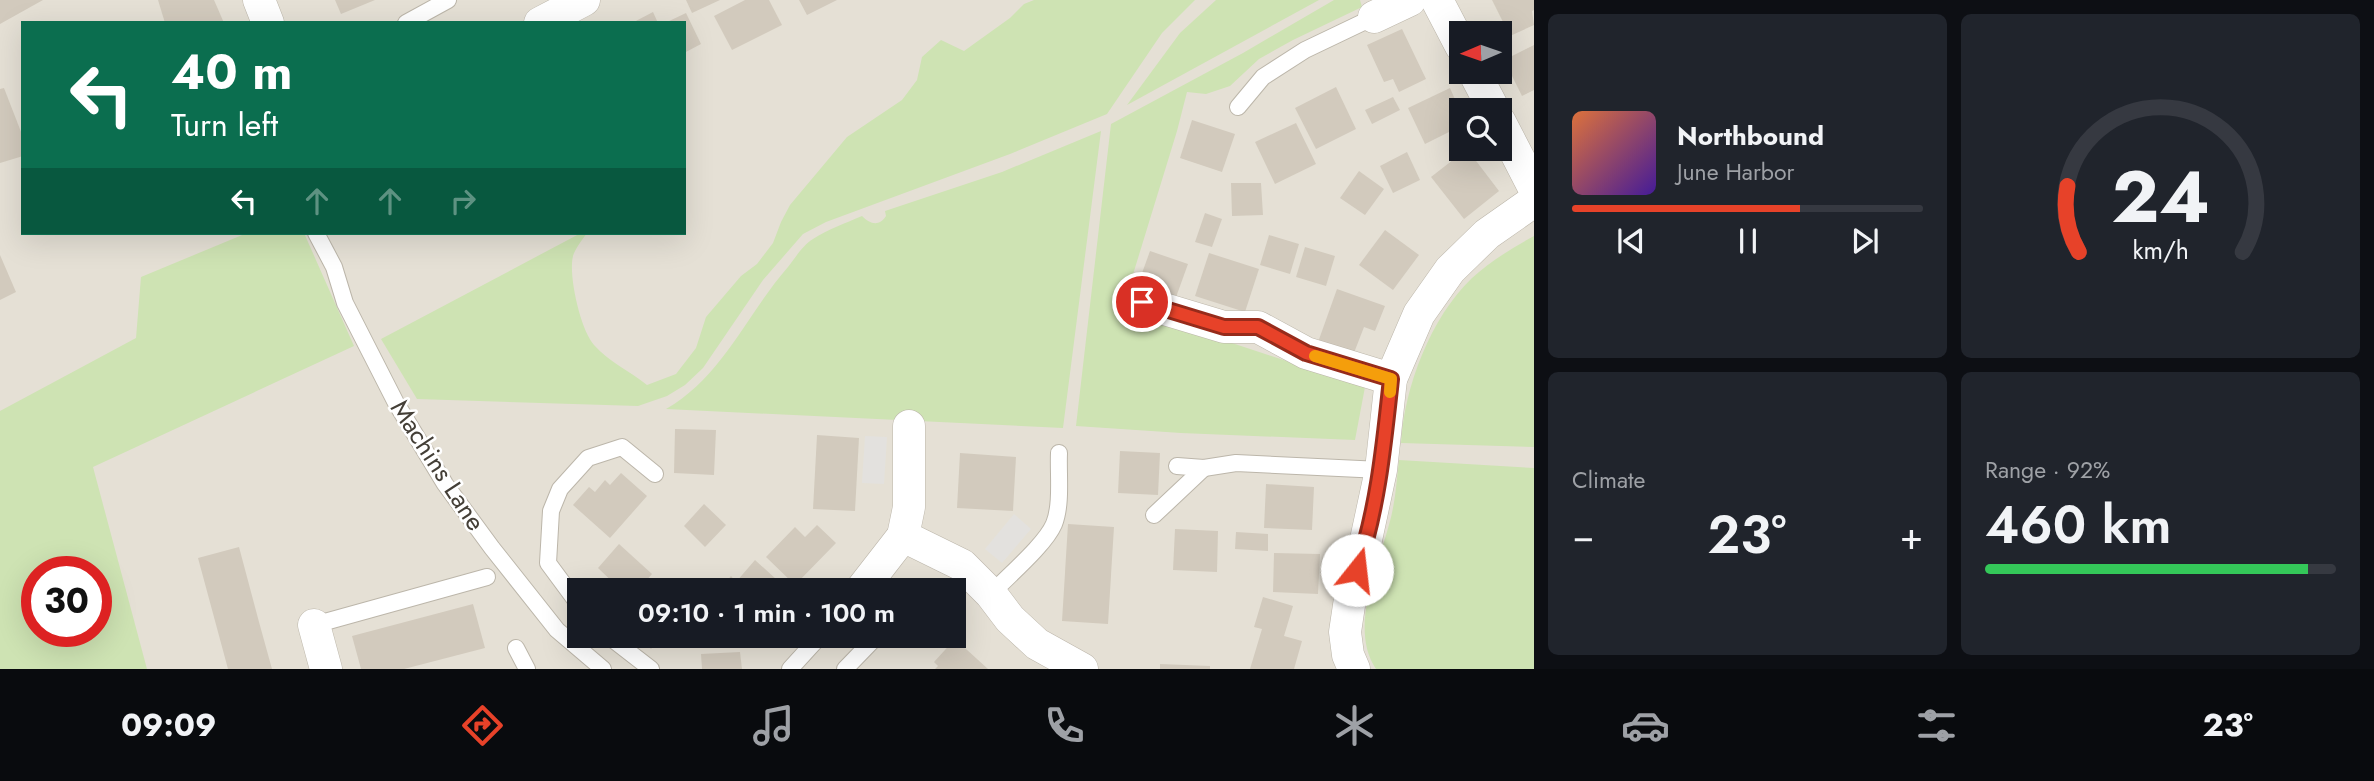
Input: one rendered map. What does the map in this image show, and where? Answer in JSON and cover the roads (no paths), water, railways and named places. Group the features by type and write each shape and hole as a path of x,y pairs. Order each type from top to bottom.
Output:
{"street":[{"path":"259,0 267,21"},
{"path":"544,21 584,0"},
{"path":"1374,17 1410,0"},
{"path":"1437,0 1449,23"},
{"path":"1512,145 1534,188"},
{"path":"1354,669 1345,632 1350,592 1364,549 1381,470 1391,379 1419,314 1450,270 1487,234 1534,201"},
{"path":"1142,302 1224,327 1258,327 1306,353 1391,379"},
{"path":"870,578 903,536 909,507 909,426"},
{"path":"903,536 962,565 991,594 1010,619 1037,644 1082,669"},
{"path":"314,625 326,669"}],"lane":[{"path":"410,21 448,0"},
{"path":"1238,107 1263,77 1304,50 1374,17"},
{"name":"Machins Lane","path":"318,235 334,267 345,303 396,403 445,484 557,629 603,669"},
{"path":"567,589 548,564 551,511 560,489 588,457 622,447 655,474"},
{"path":"991,594 1042,541 1054,524 1059,453"},
{"path":"1177,466 1204,468 1236,463 1381,470"},
{"path":"1154,515 1204,468"},
{"path":"314,625 487,577"},
{"path":"516,648 527,669"},
{"path":"624,648 651,669"},
{"path":"790,669 809,648"},
{"path":"845,669 865,648"}]}
